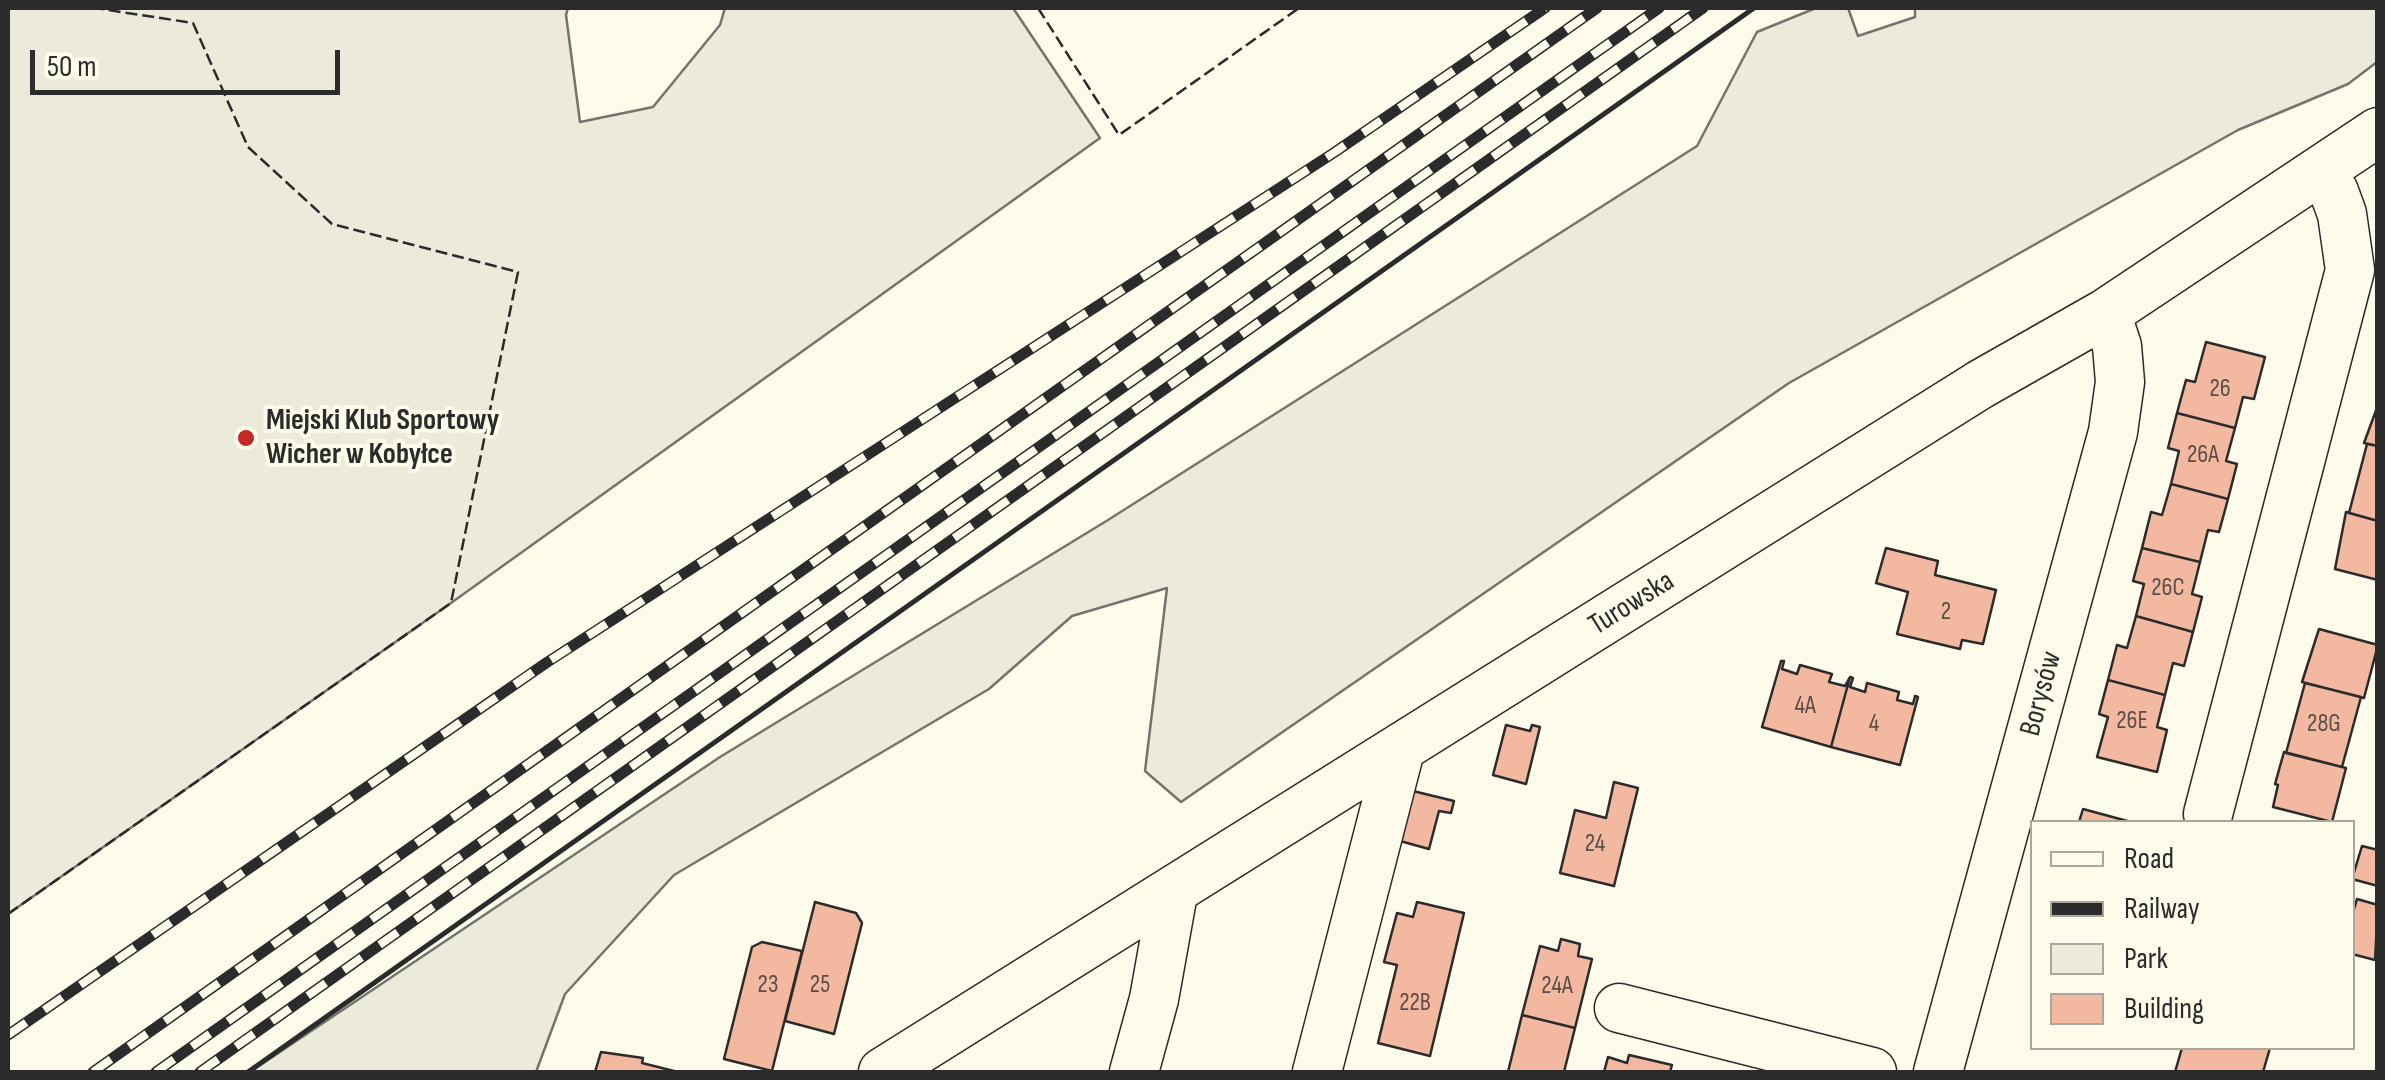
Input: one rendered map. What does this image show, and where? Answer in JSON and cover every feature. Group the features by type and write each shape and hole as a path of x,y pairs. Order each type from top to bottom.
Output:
{"street":[{"name":"Turowska","path":"883,1072 1981,384 2106,313 2378,132"},
{"path":"2208,814 2350,270 2342,214 2334,192 2319,172"},
{"name":"Borysów","path":"1938,1072 2113,432 2120,382 2117,346 2106,313"},
{"path":"1317,1072 1400,750"},
{"path":"1134,1072 1154,999 1172,892"},
{"path":"1619,1008 1872,1072"}],"green space":[{"path":"8,8 568,8 580,122 653,107 720,25 725,8 1013,8 1100,138 451,603 8,914"},
{"path":"1816,8 1848,8 1858,36 1915,17 1915,8 2377,8 2377,62 2348,84 2238,130 1789,383 1181,802 1145,771 1167,588 1072,616 989,689 674,875 565,994 536,1072 250,1072 720,757 1108,520 1697,146 1757,32"}],"building":[{"path":"2206,342 2265,357 2254,399 2243,397 2235,428 2177,413 2186,380 2195,382"},
{"path":"2378,405 2378,446 2364,443"},
{"path":"2177,413 2235,428 2226,461 2237,464 2228,499 2171,484 2179,451 2168,448"},
{"path":"2367,444 2378,446 2378,521 2349,513"},
{"path":"2171,484 2228,499 2219,532 2208,530 2200,562 2142,548 2151,512 2162,515"},
{"path":"2346,512 2378,521 2378,580 2335,569"},
{"path":"1886,548 1938,561 1935,575 1996,590 1983,644 1962,640 1960,649 1897,634 1908,592 1876,583"},
{"path":"2142,548 2200,562 2192,594 2202,597 2193,632 2136,616 2144,584 2133,581"},
{"path":"2136,616 2193,632 2184,666 2173,663 2165,695 2108,680 2117,645 2127,648"},
{"path":"2319,629 2378,645 2364,698 2302,682"},
{"path":"1781,661 1782,669 1797,674 1800,665 1832,674 1829,682 1845,686 1850,677 1831,747 1762,727"},
{"path":"1850,677 1850,687 1865,692 1867,683 1899,692 1897,700 1913,704 1915,696 1918,697 1900,765 1831,747"},
{"path":"2108,680 2165,695 2157,727 2167,730 2157,772 2097,757 2108,717 2099,714"},
{"path":"2305,683 2361,697 2342,767 2286,753"},
{"path":"1506,725 1530,731 1532,725 1540,727 1526,784 1493,775"},
{"path":"2284,752 2346,768 2333,820 2273,807 2278,785 2275,784"},
{"path":"1614,782 1638,788 1614,886 1560,873 1575,810 1606,818"},
{"path":"1413,791 1454,801 1451,813 1439,811 1429,849 1400,841"},
{"path":"2083,809 2124,820 2080,820"},
{"path":"2362,846 2378,850 2378,886 2355,880"},
{"path":"2357,899 2378,905 2375,960 2355,955"},
{"path":"815,902 856,913 862,923 834,1034 785,1021"},
{"path":"1417,902 1464,913 1430,1056 1378,1043 1397,965 1384,962 1397,913 1413,917"},
{"path":"1561,939 1580,944 1578,956 1592,959 1575,1028 1522,1015 1540,946 1558,951"},
{"path":"762,942 802,951 772,1071 724,1059 752,947"},
{"path":"1522,1015 1575,1028 1564,1072 1508,1072"},
{"path":"2181,1050 2269,1050 2263,1072 2175,1072"},
{"path":"601,1052 643,1058 642,1063 678,1072 595,1072"},
{"path":"1629,1055 1672,1065 1670,1072 1604,1072 1608,1057 1627,1063"}],"railway":[{"path":"8,1035 546,663 1335,152 1545,8"},
{"path":"93,1072 1597,8"},
{"path":"156,1072 1659,8"},
{"path":"200,1072 1703,8"}],"fence":[{"path":"8,914 451,603 518,272 332,224 248,147 193,23 95,8"},
{"path":"1038,8 1119,135 1299,8"}],"wall":[{"path":"248,1072 1754,8"}],"place":[{"name":"Miejski Klub Sportowy Wicher w Kobyłce","path":"246,438"}]}
